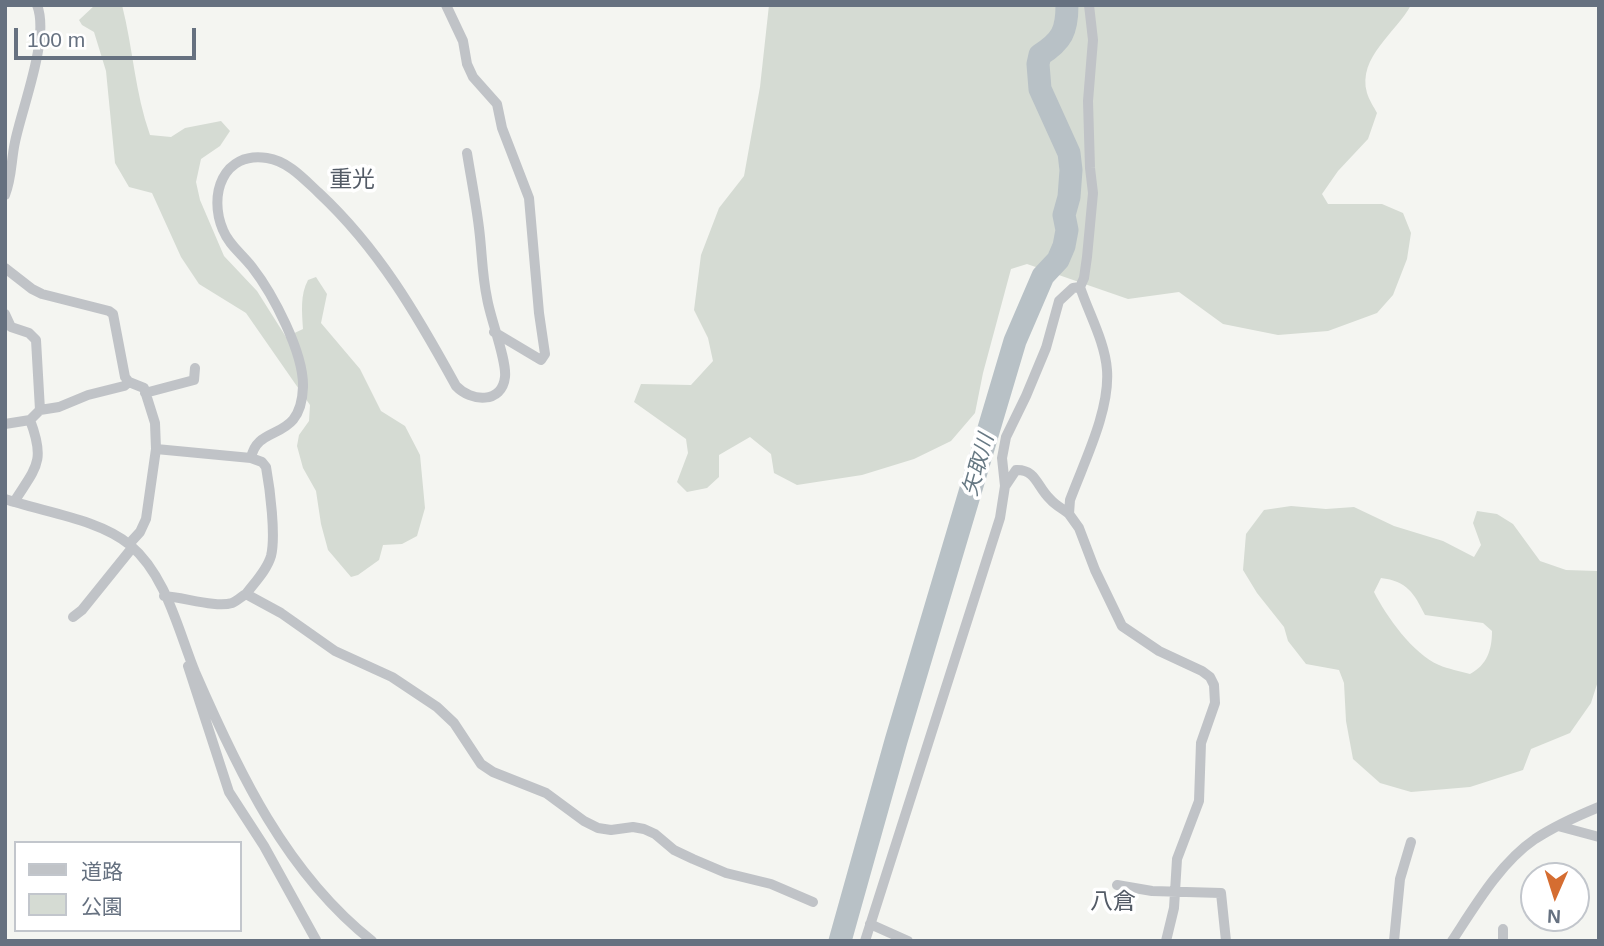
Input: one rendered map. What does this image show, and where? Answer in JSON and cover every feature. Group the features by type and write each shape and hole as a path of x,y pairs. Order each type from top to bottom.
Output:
{"street":[{"path":"5,195 10,184 15,144 40,36 41,19 37,5"},
{"path":"446,5 463,41 467,64 473,77 497,104 502,128 529,198 545,354 541,360 494,332"},
{"path":"1069,514 1070,500 1102,411 1107,384 1104,355 1080,287 1084,278 1093,192 1088,101 1093,40 1089,5"},
{"path":"251,458 254,446 294,420 302,407 303,383 300,364 285,323 252,267 233,248 223,230 217,210 217,193 221,179 233,166 246,158 264,157 293,169 352,226 411,305 456,386 473,398 486,399 497,393 505,380 505,365 486,296 467,153"},
{"path":"5,268 42,294 114,314 125,377 129,382 144,388 155,423 156,449 146,519 131,546 82,610 73,617"},
{"path":"865,941 1000,518 1005,486 1002,458 1012,422 1027,396 1046,348 1059,301 1073,288 1080,287"},
{"path":"5,314 10,327 29,333 36,340 40,410"},
{"path":"145,393 194,380 195,368"},
{"path":"5,424 30,420 40,410 59,407 129,382"},
{"path":"30,420 38,442 38,461 9,503 96,527 131,546 151,570 210,706 265,816 321,895 372,941"},
{"path":"156,449 251,458 262,462 266,467 272,539 267,566 246,594 232,603 219,604 164,596"},
{"path":"1005,486 1016,470 1028,471 1034,475 1049,499 1069,514 1079,528 1122,626 1159,651 1202,671 1210,677 1214,685 1215,703 1201,743 1199,800 1179,850 1174,908 1166,941"},
{"path":"246,594 281,613 335,651 392,677 437,707 454,723 481,764 493,772 546,793 598,828 644,829 655,834 674,850 693,859 726,873 771,884 813,902"},
{"path":"189,656 188,670 229,792 264,846 313,940"},
{"path":"1452,941 1511,861 1533,841 1599,807"},
{"path":"1558,826 1599,837"},
{"path":"1394,941 1400,880 1411,842"},
{"path":"1117,885 1175,892 1221,893 1226,941"},
{"path":"870,923 908,941"},
{"path":"1503,929 1503,941"}],"green space":[{"path":"95,5 122,5 150,135 171,137 185,128 221,121 230,131 220,146 201,159 196,182 200,200 224,256 257,291 286,337 303,329 304,292 308,280 316,277 327,294 321,323 360,369 381,411 405,426 420,455 425,508 417,536 402,544 383,545 379,560 358,575 351,577 328,550 316,491 303,468 297,446 299,435 309,421 310,405 246,313 199,284 181,257 152,193 129,187 115,163 106,71 94,32 79,20"},
{"path":"769,5 1411,5 1373,56 1368,68 1365,80 1367,93 1377,113 1368,139 1338,171 1322,194 1328,204 1382,204 1403,213 1411,233 1407,259 1393,295 1377,313 1328,331 1278,335 1223,324 1179,292 1128,299 1027,264 1011,269 975,413 951,441 914,459 862,475 797,485 774,473 771,454 750,437 719,455 719,477 707,488 687,492 677,482 688,453 686,439 634,402 641,384 691,385 713,361 708,338 694,310 701,255 719,208 744,176 760,87"},
{"path":"1291,506 1326,509 1354,507 1394,526 1443,541 1474,557 1481,545 1473,523 1477,511 1497,514 1513,524 1540,561 1566,570 1597,571 1599,678 1591,703 1570,733 1531,749 1523,770 1470,787 1411,792 1380,783 1353,759 1346,721 1344,683 1339,670 1306,664 1288,641 1284,627 1243,570 1246,534 1264,510","holes":["1381,578 1409,589 1425,615 1483,623 1492,631 1490,651 1481,666 1470,674 1446,668 1429,660 1410,643 1393,623 1374,592"]}],"waterway":[{"name":"矢取川","path":"840,941 896,741 1015,341 1043,276 1058,260 1064,246 1067,230 1064,215 1069,197 1071,170 1069,153 1040,89 1038,64 1040,55 1054,45 1062,34 1067,5"}],"district":[{"name":"重光","path":"352,181"},
{"name":"八倉","path":"1113,903"}]}
